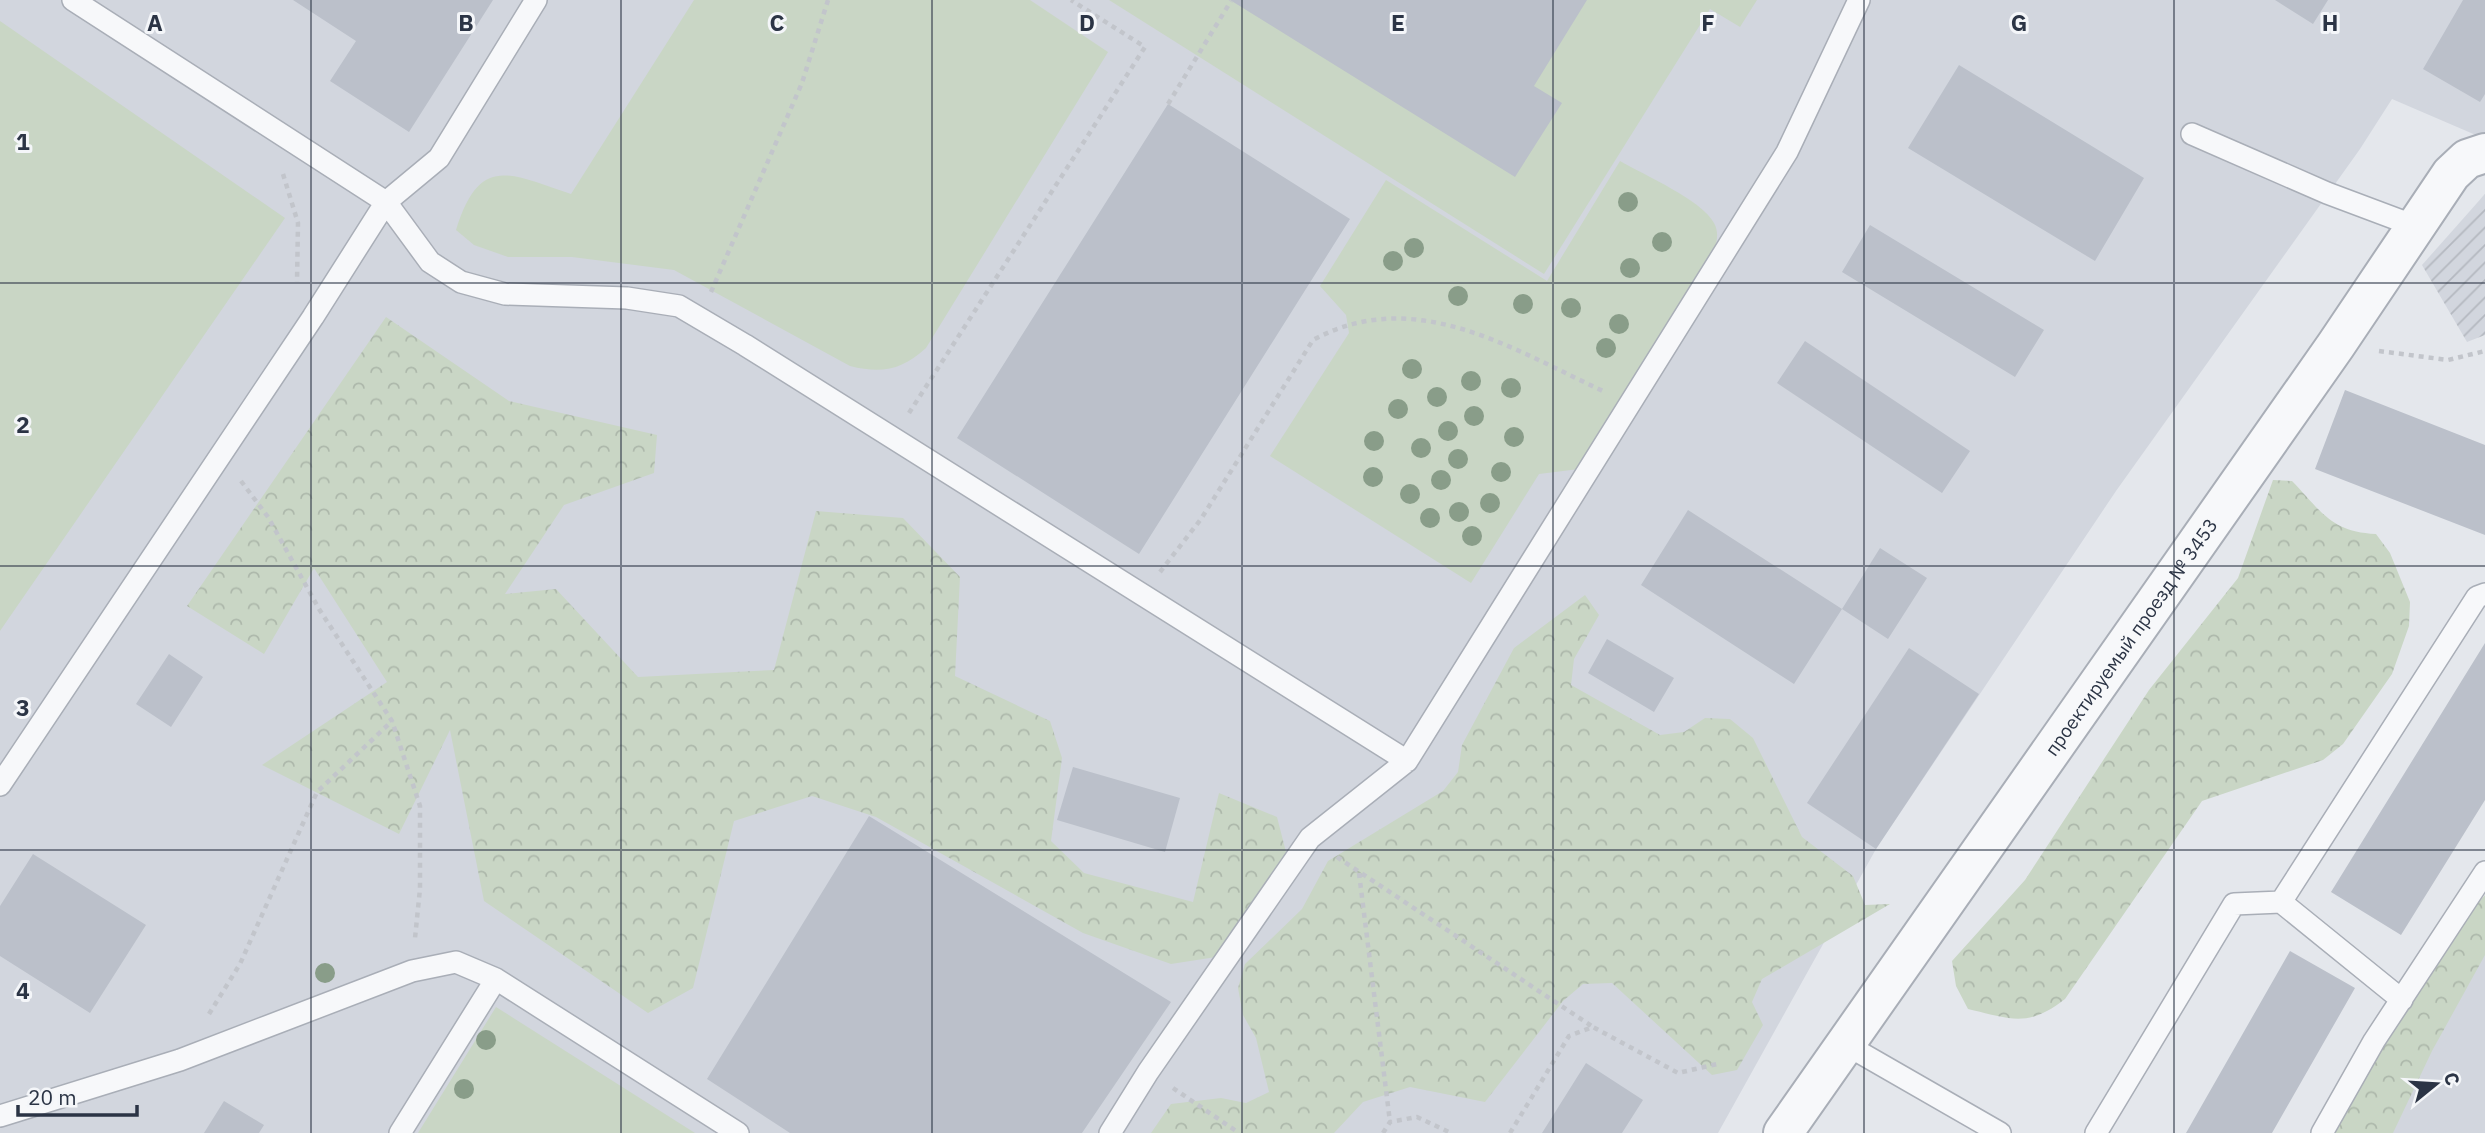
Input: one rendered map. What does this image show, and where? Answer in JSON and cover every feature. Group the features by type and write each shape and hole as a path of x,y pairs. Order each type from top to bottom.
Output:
{"street":[{"name":"проектируемый проезд № 3453","path":"1783,1133 2336,345 2451,173 2467,159 2485,153"}],"lane":[{"path":"73,0 386,202 430,262 461,282 505,294 627,298 679,306 1407,761"},
{"path":"0,785 222,455 386,202 439,158 536,0"},
{"path":"1110,1133 1148,1072 1310,838 1407,761 1787,152 1859,0"},
{"path":"2192,134 2328,193 2415,226"},
{"path":"2281,902 2477,597 2485,594"},
{"path":"2322,1133 2402,1000 2485,872"},
{"path":"2096,1133 2234,904 2281,902 2402,1000"},
{"path":"0,1116 180,1060 412,971 456,962 496,979 734,1132"},
{"path":"400,1133 496,979"},
{"path":"1845,1044 2000,1133"}],"path":[{"path":"699,318 802,83 828,0"},
{"path":"893,438 1145,47 1071,0"},
{"path":"1168,104 1231,1"},
{"path":"257,119 280,164 298,223 297,283 289,353"},
{"path":"1143,596 1201,519 1313,340 1334,329 1386,317 1420,319 1469,330 1632,404"},
{"path":"2336,345 2448,360 2485,351"},
{"path":"222,455 268,517 319,609 392,721 420,806 420,889 412,971"},
{"path":"180,1060 240,964 317,792 392,721"},
{"path":"1310,838 1593,1027 1678,1073 1717,1064"},
{"path":"1359,873 1390,1122 1383,1133"},
{"path":"1510,1133 1569,1036 1593,1027"},
{"path":"1148,1072 1239,1133"},
{"path":"1390,1122 1417,1117 1451,1133"}],"shaded area":[{"path":"0,0 2485,0 2485,139 2392,99 2360,149 2116,491 1876,849 1718,1133 0,1133"},
{"path":"2485,194 2485,335 2467,342 2422,265"},
{"path":"2485,930 2485,1133 2356,1133"}],"green space":[{"path":"694,0 1030,0 1108,52 926,348 908,361 882,370 850,366 674,270 572,257 508,257 474,245 456,230 465,205 487,179 515,176 571,194"},
{"path":"1109,0 1757,0 1740,27 1710,9 1544,274"},
{"path":"0,21 285,218 0,631"},
{"path":"1620,161 1685,197 1708,214 1717,231 1713,255 1579,469 1539,474 1471,583 1270,456 1349,333 1346,315 1320,286 1386,180 1547,281"},
{"path":"386,317 509,401 657,435 654,473 564,505 505,594 556,589 638,677 774,670 816,511 903,518 960,577 955,676 1050,721 1062,758 1051,841 1084,873 1193,902 1219,793 1277,817 1286,852 1229,955 1171,964 1083,933 876,817 812,796 734,821 693,988 648,1013 484,901 450,730 399,834 262,765 387,682 314,568 264,654 187,606"},
{"path":"2273,480 2292,481 2328,518 2348,529 2376,534 2390,553 2410,602 2409,626 2392,674 2343,744 2323,760 2202,801 2065,999 2029,1018 2008,1018 1968,1009 1956,986 1952,961 2025,880 2149,690 2238,578"},
{"path":"1585,595 1599,615 1574,659 1571,685 1660,735 1684,732 1705,718 1730,719 1753,738 1802,837 1853,876 1865,905 1890,904 1762,979 1752,1002 1763,1025 1737,1070 1712,1075 1612,983 1583,984 1563,1001 1485,1102 1410,1087 1363,1102 1334,1133 1151,1133 1171,1104 1221,1098 1246,1103 1269,1092 1256,1038 1243,1015 1238,988 1245,964 1302,909 1328,861 1443,791 1458,772 1462,745 1514,648"},
{"path":"2485,895 2485,955 2432,1051 2393,1133 2316,1133 2337,1088 2374,1022"},
{"path":"496,1007 695,1133 418,1133"}],"building":[{"path":"293,0 493,0 409,132 330,81 356,41"},
{"path":"1230,0 1587,0 1534,86 1562,103 1515,177"},
{"path":"2275,0 2328,0 2313,24"},
{"path":"2463,0 2485,0 2485,94 2480,102 2423,69"},
{"path":"1959,65 2144,178 2095,261 1908,148"},
{"path":"1168,104 1350,219 1139,554 957,438"},
{"path":"1870,225 2044,330 2015,377 1842,272"},
{"path":"1805,341 1970,451 1942,493 1777,383"},
{"path":"2345,390 2485,445 2485,535 2315,469"},
{"path":"1688,510 1842,609 1794,684 1641,585"},
{"path":"1880,548 1927,578 1888,639 1842,609"},
{"path":"1607,639 1674,678 1654,712 1588,673"},
{"path":"2485,643 2485,800 2401,935 2331,892"},
{"path":"1909,648 1979,694 1876,849 1807,803"},
{"path":"169,654 203,677 171,727 136,704"},
{"path":"1073,767 1180,798 1165,852 1057,820"},
{"path":"869,816 1171,1002 1082,1133 790,1133 707,1079"},
{"path":"33,854 146,925 90,1013 0,956 0,906"},
{"path":"2290,951 2355,988 2272,1133 2186,1133"},
{"path":"1586,1063 1643,1100 1622,1133 1542,1133"},
{"path":"224,1101 264,1125 259,1133 204,1133"}]}
